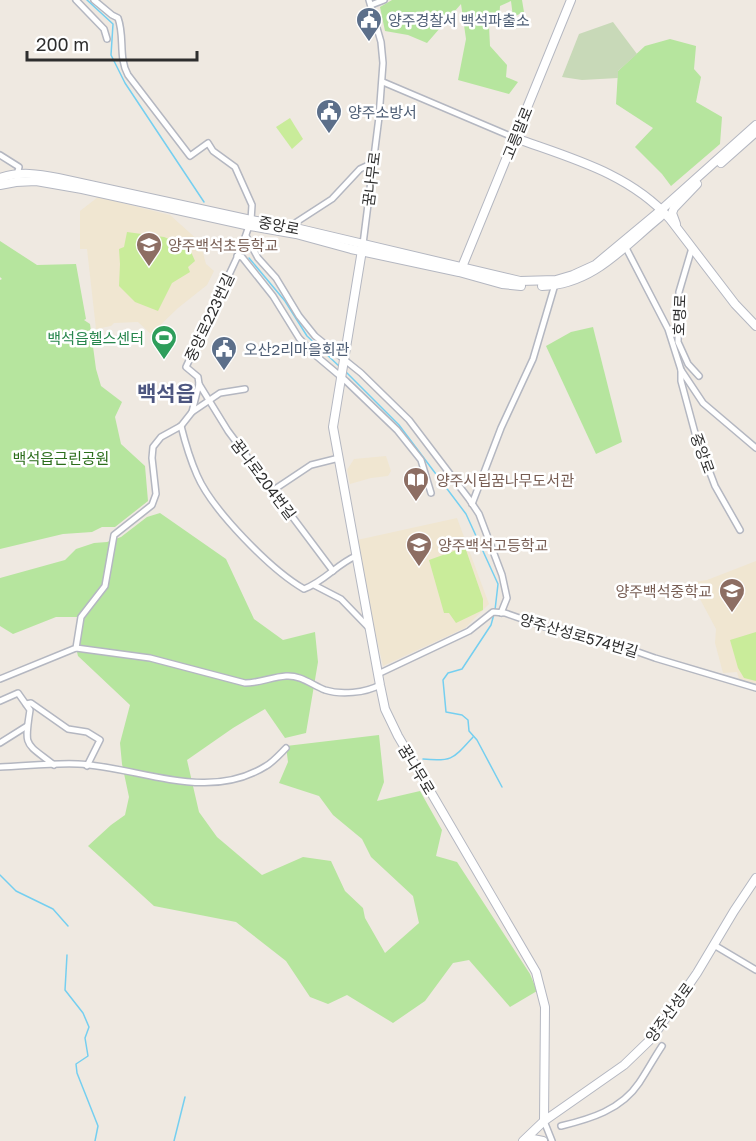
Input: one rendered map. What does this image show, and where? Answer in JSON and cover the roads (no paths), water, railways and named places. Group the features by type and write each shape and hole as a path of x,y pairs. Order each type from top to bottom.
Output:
{"street":[{"path":"75,0 104,29 107,39"},
{"path":"94,0 118,18 121,24 122,64 190,156 208,143 213,151 235,167 252,205 251,223 245,238 258,258 276,278 299,316 315,336 361,374 410,420 479,514 502,575 507,598 497,613 469,631 378,674"},
{"path":"370,3 384,0"},
{"name":"고릉말로","path":"462,267 572,0"},
{"name":"꿈나무로","path":"370,3 381,42 383,81 362,247 333,427 385,709 393,728 536,972 545,1007 544,1121 552,1141"},
{"path":"383,81 515,138 616,177 631,186 663,212 735,304 756,326"},
{"name":"중앙로","path":"663,212 756,125"},
{"name":"중앙로","path":"251,223 294,228 502,284 556,283 586,270 624,245 756,132"},
{"path":"0,155 19,167 16,178"},
{"path":"294,228 295,224 332,199 360,169 373,163"},
{"name":"중앙로","path":"0,178 50,176 296,234 520,281 556,283"},
{"name":"중앙로","path":"0,185 16,178"},
{"path":"691,247 675,223 672,213 697,184"},
{"name":"중앙로223번길","path":"76,648 81,617 105,586 114,535 152,505 156,494 153,447 161,437 181,426 192,412 198,377 186,367 245,238"},
{"name":"중앙로","path":"624,245 668,329 681,370 703,403 756,448"},
{"name":"호명로","path":"691,247 679,292 678,342 688,364 699,376"},
{"path":"237,256 242,257 273,296 299,338 397,430 421,460 430,494"},
{"path":"472,504 501,428 533,359 556,283"},
{"name":"중앙로","path":"681,370 681,381 689,414 715,486 740,530"},
{"name":"꿈나로204번길","path":"198,384 228,431 333,571"},
{"path":"192,412 210,402 220,393 245,389"},
{"path":"181,426 197,477 226,519 251,546 294,583 304,589 314,585 356,556"},
{"path":"272,491 311,465 339,458"},
{"path":"314,585 341,599 369,628"},
{"name":"양주산성로574번길","path":"497,613 545,627 581,632 655,658 756,688"},
{"path":"0,679 76,648 150,658 245,683 257,683 287,676 310,681 324,689 344,693 380,685"},
{"path":"0,701 18,693 30,710 26,735 28,744 54,765"},
{"path":"27,704 31,703 68,729 87,732 100,740 87,766"},
{"path":"0,742 27,726"},
{"path":"0,767 87,766 171,781 214,783 245,777 267,766 286,748"},
{"name":"양주산성로","path":"525,1141 544,1121 624,1065 652,1038 697,973 756,878"},
{"path":"714,945 756,970"},
{"path":"561,1126 597,1116 610,1109 638,1085 662,1046"},
{"path":"525,1141 533,1139 543,1141"}],"waterway":[{"path":"87,0 113,24 111,55 125,83 204,202"},
{"path":"249,258 285,301 307,336 340,367"},
{"path":"346,372 399,425 466,514 498,584 495,610"},
{"path":"494,614 491,625 462,669 448,673 443,680 446,712 462,715 468,720 469,731 477,740 502,787"},
{"path":"423,759 440,760 451,757 473,737"},
{"path":"0,875 16,891 53,909 68,926"},
{"path":"67,955 65,990 83,1013 89,1027 85,1038 88,1056 76,1064 77,1073 98,1126 95,1141"},
{"path":"174,1141 185,1097"}],"place":[{"name":"양주경찰서 백석파출소","path":"369,43"},
{"name":"양주소방서","path":"329,135"},
{"name":"양주백석초등학교","path":"149,268"},
{"name":"백석읍헬스센터","path":"164,361"},
{"name":"오산2리마을회관","path":"224,372"},
{"name":"양주시립꿈나무도서관","path":"416,503"},
{"name":"양주백석고등학교","path":"419,568"},
{"name":"양주백석중학교","path":"732,614"}],"district":[{"name":"백석읍","path":"166,393"}],"park label":[{"name":"백석읍근린공원","path":"61,458"}]}
